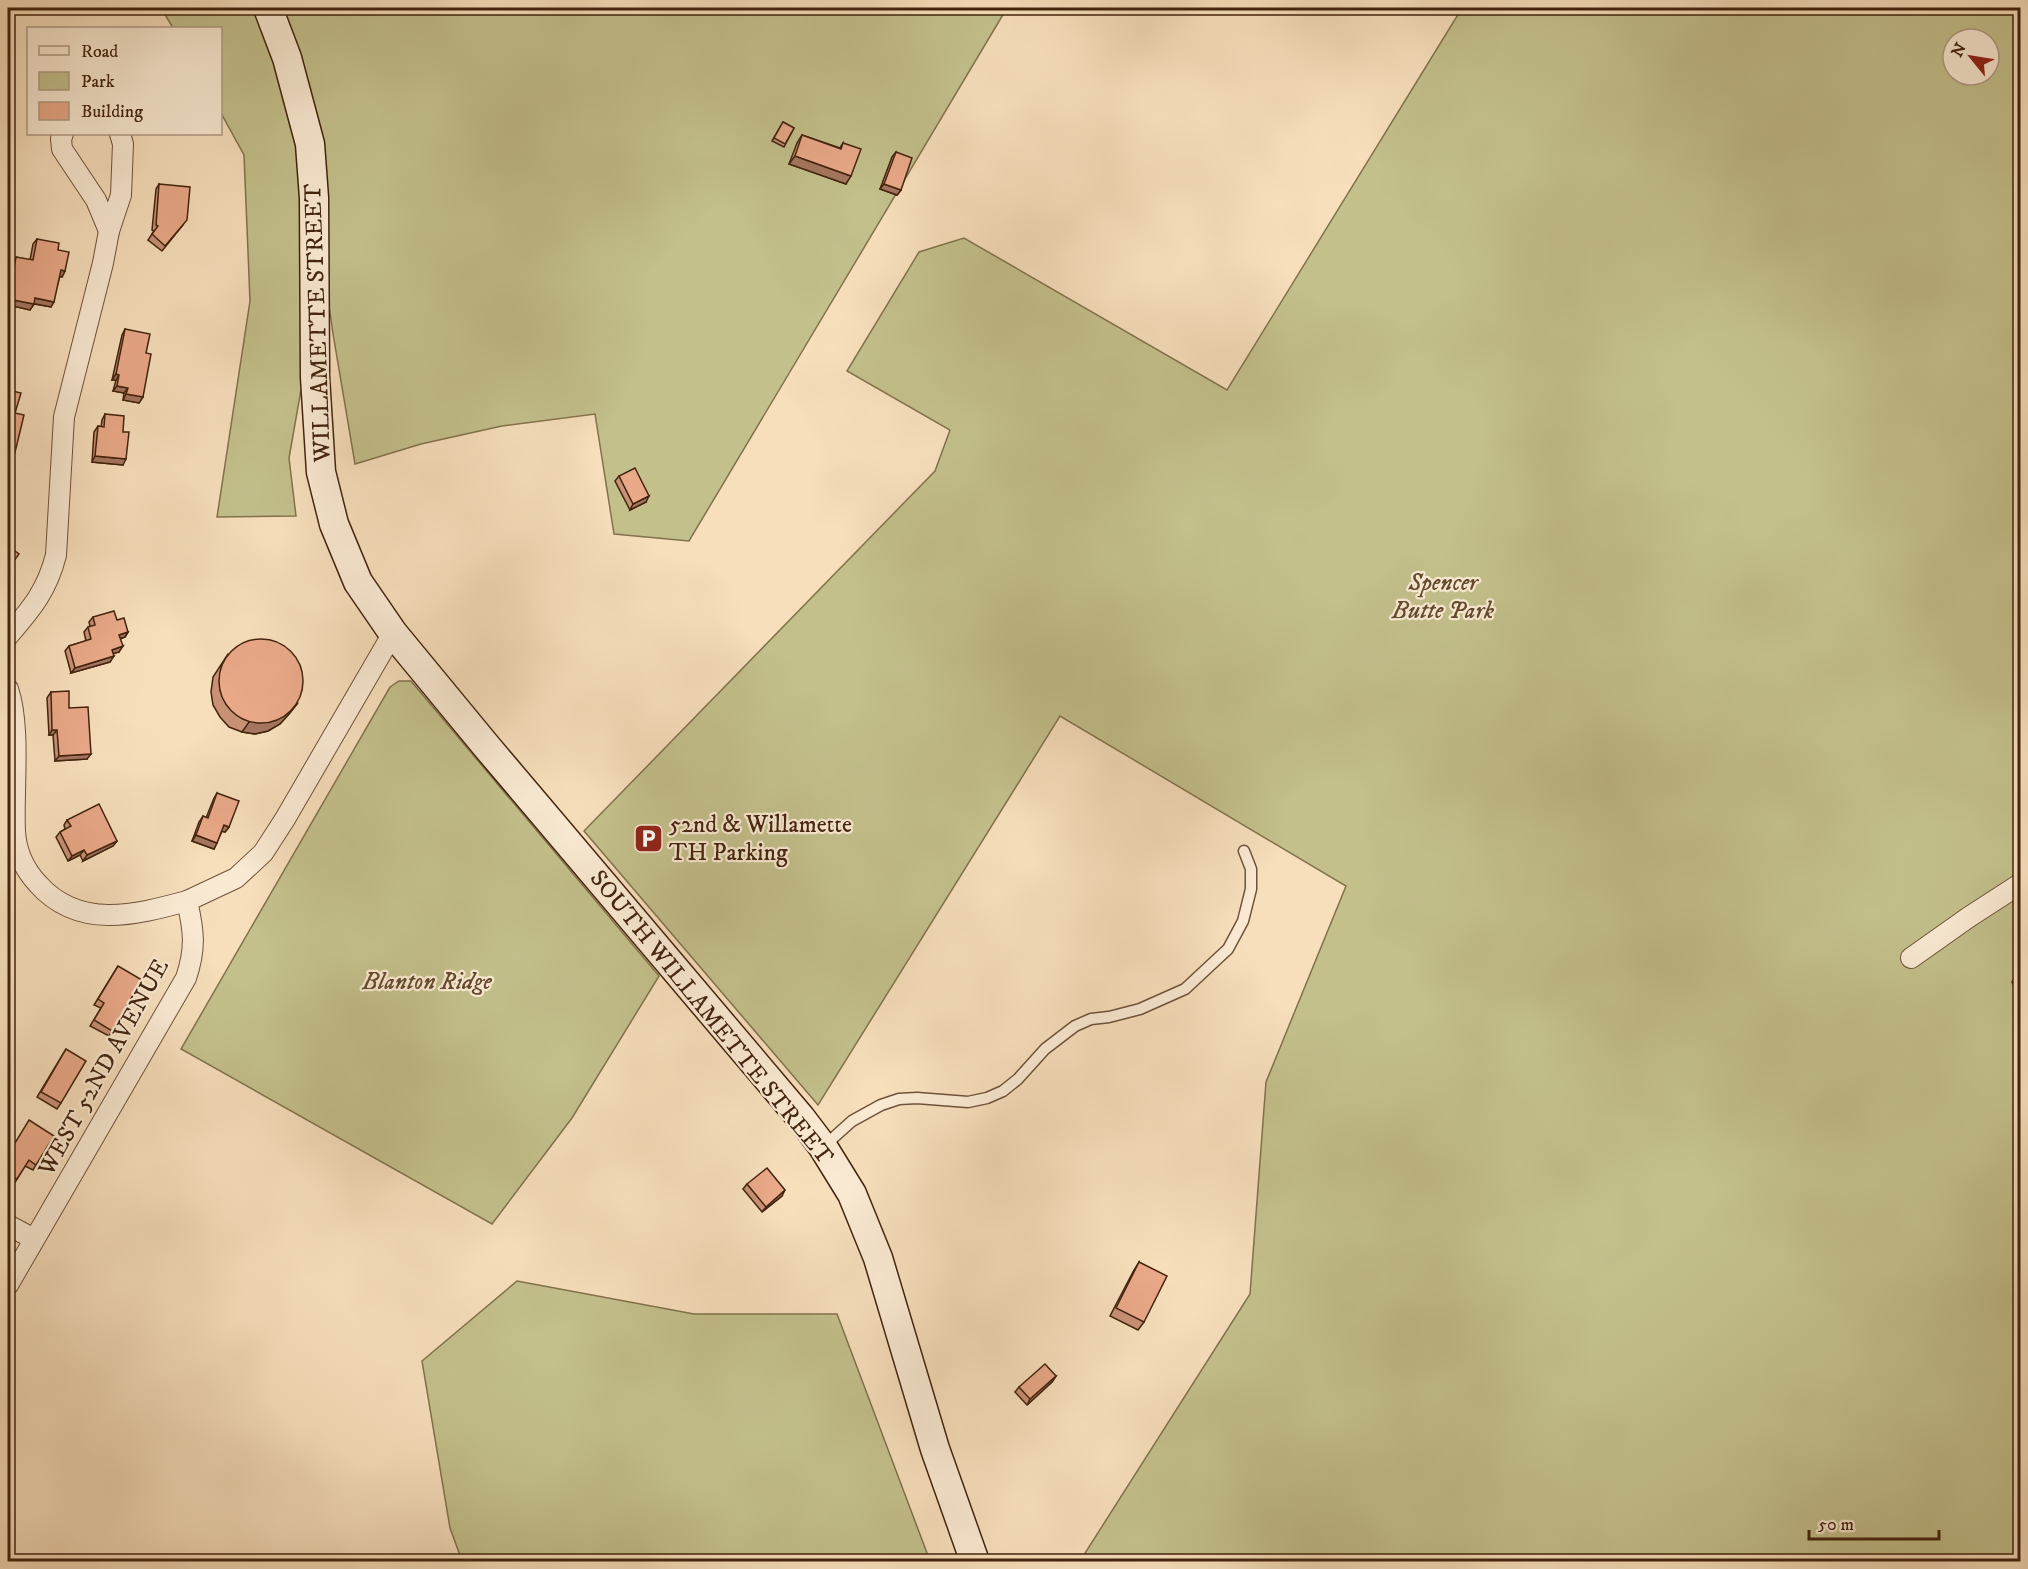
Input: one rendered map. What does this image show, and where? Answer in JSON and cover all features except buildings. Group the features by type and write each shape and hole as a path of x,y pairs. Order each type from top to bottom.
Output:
{"main road":[{"name":"WILLAMETTE STREET","path":"268,8 287,58 310,144 314,198 315,377 321,472 334,524 354,572 373,606 574,850"},
{"name":"SOUTH WILLAMETTE STREET","path":"574,850 801,1118 823,1147 852,1194 878,1258 935,1449 975,1562"}],"street":[{"path":"63,135 62,149 96,200 109,231"},
{"path":"8,636 42,593 56,555 64,417 109,231 121,195 123,144 120,135"},
{"path":"8,689 13,714 16,843 27,871 57,902 86,913 119,915 158,909 187,900 236,878 263,852 285,819 393,633"},
{"path":"1911,958 2020,884"},
{"name":"WEST 52ND AVENUE","path":"8,1285 186,978 194,942 187,900"},
{"path":"8,1225 34,1239"}],"lane":[{"path":"823,1147 852,1121 890,1102 916,1098 968,1102 995,1095 1018,1079 1045,1048 1075,1026 1091,1019 1140,1009 1185,989 1228,949 1243,921 1251,889 1251,869 1244,851"}],"green space":[{"path":"161,8 254,8 289,92 299,167 304,373 289,458 296,516 217,517 250,301 244,155 222,115 222,27 172,27"},
{"path":"264,8 1007,8 689,541 614,534 595,414 502,426 421,444 355,464 333,334 314,198"},
{"name":"Spencer Butte Park","path":"1462,8 2020,8 2020,1561 1080,1561 1250,1294 1266,1082 1346,886 1060,716 818,1105 584,831 935,471 950,430 847,371 919,252 964,238 1227,390"},
{"name":"Blanton Ridge","path":"399,681 411,681 659,976 572,1118 492,1224 181,1049 390,687"},
{"path":"517,1281 694,1314 837,1314 930,1561 462,1561 450,1528 422,1361"}],"place":[{"name":"52nd & Willamette TH Parking","path":"648,838"}]}
